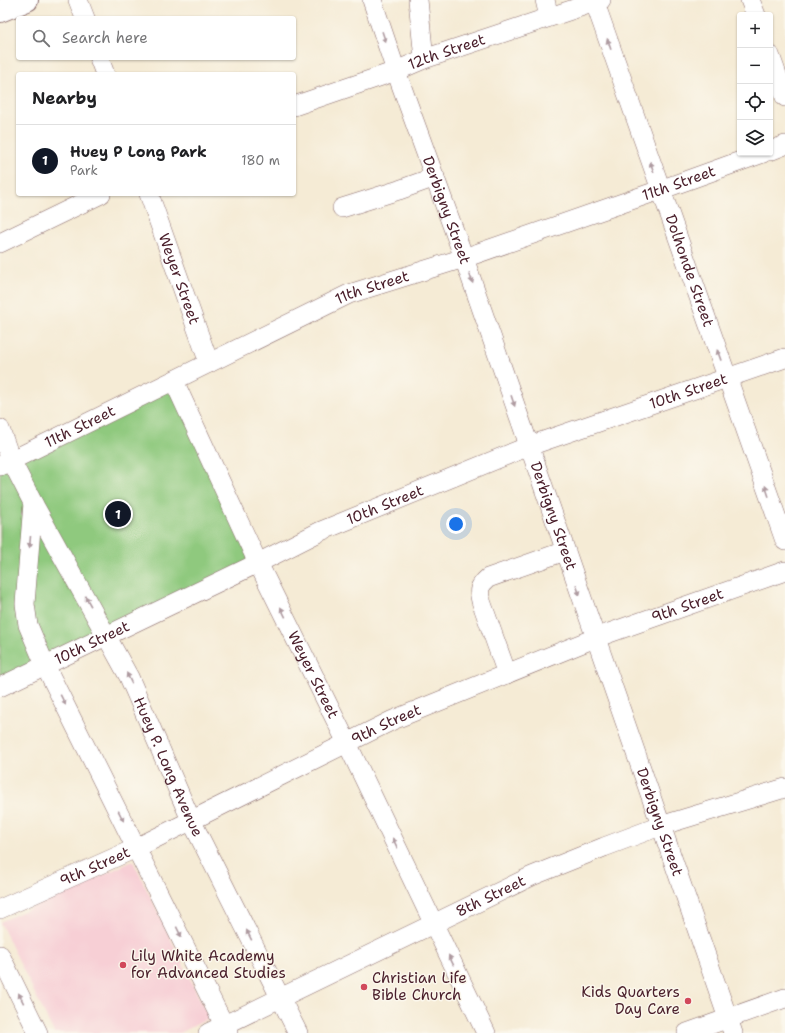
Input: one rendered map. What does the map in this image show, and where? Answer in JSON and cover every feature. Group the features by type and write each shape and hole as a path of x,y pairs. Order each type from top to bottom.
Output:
{"main road":[{"path":"0,6 7,0"},
{"path":"0,12 27,0"}],"street":[{"path":"78,0 84,16"},
{"name":"Derbigny Street","path":"372,0 434,178 464,258 730,1025"},
{"path":"418,0 424,59"},
{"path":"750,0 755,12"},
{"name":"12th Street","path":"296,105 396,71 547,8 596,1"},
{"name":"Dolhonde Street","path":"596,1 660,190 785,541"},
{"path":"100,60 104,72"},
{"path":"773,63 785,97"},
{"path":"773,150 785,145"},
{"name":"11th Street","path":"6,463 349,294 464,258 755,156"},
{"path":"342,208 434,178"},
{"path":"0,243 97,196"},
{"name":"Weyer Street","path":"150,196 209,363"},
{"name":"10th Street","path":"0,686 107,636 321,531 528,446 785,358"},
{"name":"Weyer Street","path":"174,381 258,563 347,743 486,1033"},
{"name":"Huey P. Long Avenue","path":"0,428 6,463 33,503 129,677 191,820 298,1033"},
{"path":"33,503 25,604 28,625 45,665 136,848 220,1030"},
{"path":"507,674 481,602 481,585 488,578 565,551"},
{"name":"9th Street","path":"0,909 136,848 394,720 595,638 785,571"},
{"name":"8th Street","path":"220,1030 280,998 532,876 660,826 785,788"},
{"path":"0,955 38,1033"},
{"path":"687,1033 730,1025 785,998"}],"shaded area":[{"path":"133,861 209,1018 180,1033 54,1033 0,922"}],"green space":[{"path":"174,381 258,563 0,687 0,466"}],"place":[{"name":"Huey P Long Park","path":"118,514"},
{"name":"Lily White Academy for Advanced Studies","path":"123,965"},
{"name":"Christian Life Bible Church","path":"364,987"},
{"name":"Kids Quarters Day Care","path":"688,1001"}]}
